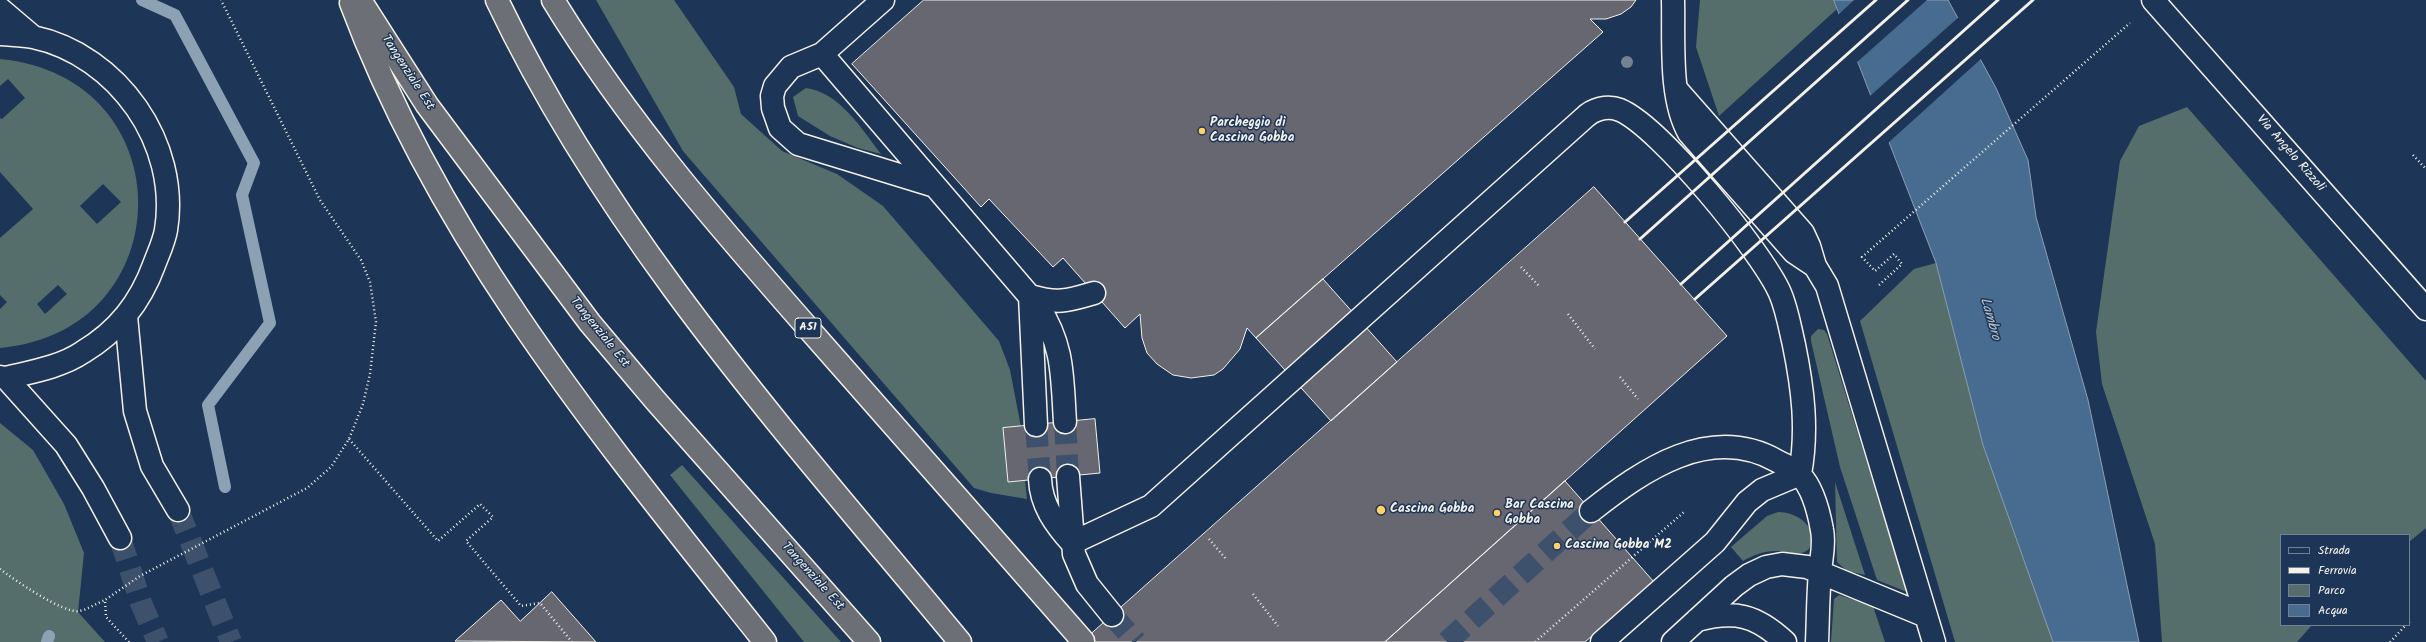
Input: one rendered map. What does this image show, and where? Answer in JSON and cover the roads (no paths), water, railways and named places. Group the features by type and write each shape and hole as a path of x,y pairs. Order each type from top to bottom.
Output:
{"highway":[{"path":"350,0 372,60 403,127 438,189 510,306 595,428 765,642"},
{"name":"Tangenziale Est","path":"360,0 427,105 590,323 654,400 869,642"},
{"path":"497,0 544,92 577,147 660,269 729,361 960,642"},
{"name":"A51","path":"553,0 590,60 631,117 707,213 1083,641"}],"street":[{"path":"883,0 822,54 791,67 776,86 772,96 773,108 780,128 798,144 935,186"},
{"path":"1673,0 1674,62 1681,115 1689,133 1794,252 1815,266 1827,286 1934,642"},
{"name":"Via Angelo Rizzoli","path":"2153,0 2426,309"},
{"path":"0,9 33,37"},
{"path":"0,34 33,37 65,48 91,63 123,88 138,109 161,157 167,194 166,231 145,290 126,316 83,353 50,367 3,378"},
{"path":"822,54 1030,296 1047,320 1058,348 1065,422"},
{"path":"1072,543 1152,506 1591,111 1599,109 1619,110 1630,116 1673,154 1708,194 1774,281 1784,305 1801,380 1805,440 1800,474"},
{"path":"1030,296 1052,302 1071,300 1094,293"},
{"path":"1030,296 1036,425"},
{"path":"126,316 135,411 152,466 178,510"},
{"path":"3,378 66,445 93,488 120,538"},
{"path":"1591,511 1638,476 1657,465 1677,456 1710,448 1725,446 1747,449 1768,456 1800,474 1813,497 1822,530 1824,546 1820,572 1817,642"},
{"path":"1602,642 1715,542 1747,502 1762,490 1800,474"},
{"path":"1068,476 1072,543 1078,565 1087,584 1112,615"},
{"path":"1040,479 1040,489 1049,514 1072,543"},
{"path":"1673,642 1734,586 1766,567 1782,564 1795,564 1820,572 1926,616"},
{"path":"1697,620 1727,615 1742,615 1754,619 1767,627 1785,642"}],"water":[{"name":"Lambro","path":"1834,0 1948,0 1996,88 2028,160 2036,217 2088,400 2139,642 2053,642 1983,445 1936,263"}],"waterway":[{"path":"142,0 175,15 254,163 242,195 270,323 208,405 225,487"},
{"path":"47,642 49,636"}],"tunnel":[{"path":"1065,422 1068,476"},
{"path":"1036,425 1040,479"},
{"path":"178,510 231,642"},
{"path":"1447,642 1591,511"},
{"path":"120,538 141,603 158,642"},
{"path":"1112,615 1136,642"}],"railway":[{"path":"1625,222 1876,0"},
{"path":"1640,239 1908,0"},
{"path":"1681,284 1998,0"},
{"path":"1695,299 2033,0"}],"place":[{"name":"Parcheggio di Cascina Gobba","path":"1202,131"},
{"name":"Cascina Gobba","path":"1381,510"},
{"name":"Bar Cascina Gobba","path":"1497,513"},
{"name":"Cascina Gobba M2","path":"1557,546"}]}
